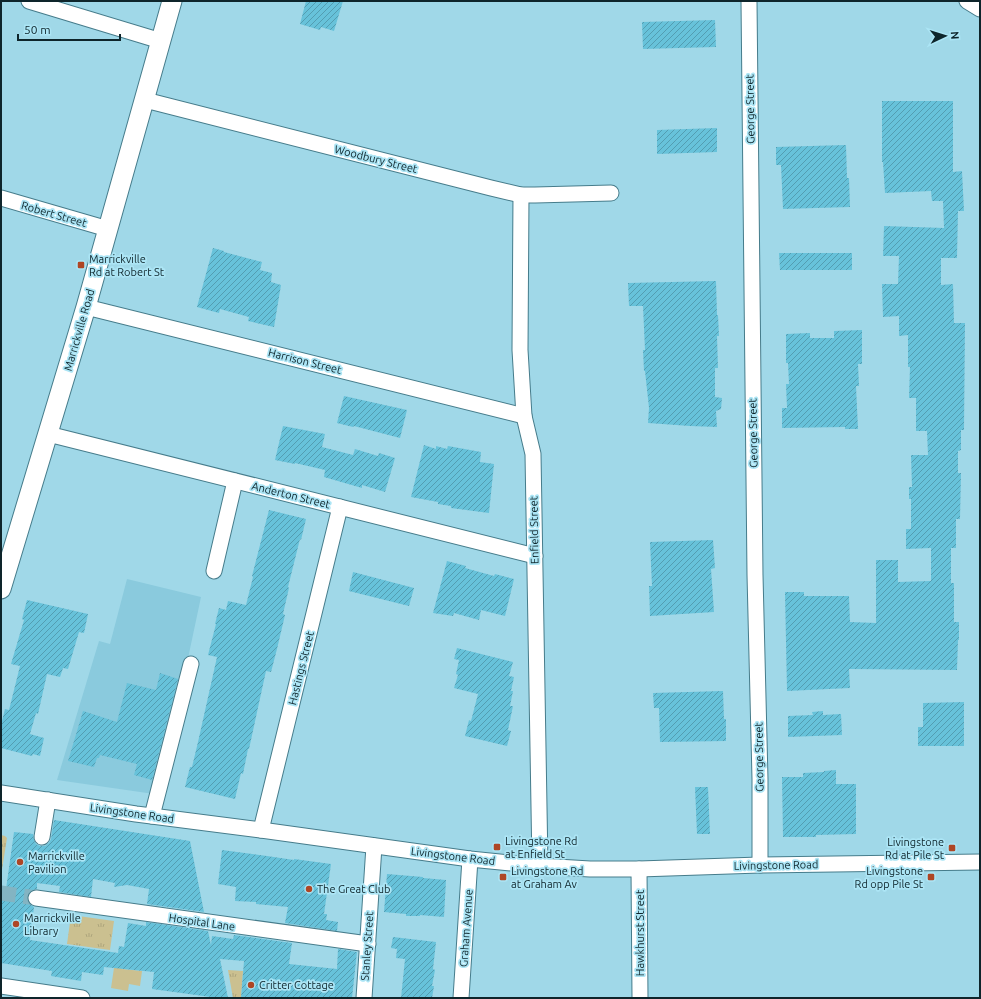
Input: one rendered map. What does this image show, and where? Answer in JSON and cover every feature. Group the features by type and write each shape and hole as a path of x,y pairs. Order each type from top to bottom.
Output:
{"main road":[{"name":"Marrickville Road","path":"1,589 5,560 48,434 86,307 172,1"}],"street":[{"name":"George Street","path":"749,1 755,575 760,779 760,865"},
{"path":"966,1 980,9"},
{"path":"32,2 161,41"},
{"name":"Woodbury Street","path":"145,100 521,195 610,193"},
{"name":"Enfield Street","path":"521,195 520,350 524,416 533,454 540,866"},
{"name":"Robert Street","path":"1,198 108,229"},
{"name":"Harrison Street","path":"86,307 524,416"},
{"name":"Anderton Street","path":"48,434 535,556"},
{"path":"214,571 236,481"},
{"name":"Hastings Street","path":"261,830 340,507"},
{"path":"152,816 191,664"},
{"name":"Livingstone Road","path":"1,793 152,816 470,859 540,866 590,869 639,869 760,865 980,862"},
{"path":"42,837 48,800"},
{"name":"Stanley Street","path":"364,998 374,846"},
{"name":"Graham Avenue","path":"461,998 470,859"},
{"name":"Hawkhurst Street","path":"639,869 640,998"},
{"name":"Hospital Lane","path":"36,898 368,944"},
{"path":"1,986 82,998"}],"shaded area":[{"path":"127,579 201,597 187,663 154,794 57,780 99,641 110,644"}],"green space":[{"path":"1,835 7,838 1,876"},
{"path":"71,915 114,921 110,950 67,944"},
{"path":"115,961 122,969 142,971 140,986 129,984 128,991 111,988"},
{"path":"228,970 243,971 241,998 233,998"}],"building":[{"path":"306,1 343,1 334,31 321,27 320,30 300,24"},
{"path":"715,20 716,47 643,49 642,22"},
{"path":"882,101 953,101 953,172 962,171 964,211 958,211 957,258 941,258 941,285 953,284 954,323 965,323 964,430 961,430 961,450 958,451 958,473 961,473 960,519 956,519 956,548 951,548 951,583 954,583 954,622 959,622 957,670 849,669 850,688 787,691 785,592 804,592 804,596 849,596 850,622 876,623 876,560 898,560 898,582 931,581 931,548 906,549 906,529 911,529 911,499 909,499 909,487 912,487 911,455 928,455 927,431 916,431 916,398 909,398 910,367 908,367 908,335 899,336 899,316 883,317 882,284 898,284 899,256 883,256 884,226 944,228 943,201 932,201 931,191 885,193 882,162"},
{"path":"717,128 717,152 657,154 657,130"},
{"path":"846,145 850,207 783,209 781,165 776,165 776,147"},
{"path":"213,248 262,262 260,270 272,273 271,282 281,285 274,327 248,321 249,317 220,309 219,313 197,307"},
{"path":"779,253 852,253 852,270 780,270"},
{"path":"716,281 719,336 717,336 718,368 715,368 715,397 722,398 721,409 716,411 717,427 648,423 649,408 643,350 645,350 643,306 629,306 628,283"},
{"path":"862,330 862,364 858,364 859,386 856,386 858,429 845,429 845,427 782,428 782,408 787,408 786,384 789,384 788,363 786,363 786,334 810,333 810,338 834,338 834,331"},
{"path":"344,396 407,410 400,438 337,423"},
{"path":"283,426 325,434 322,447 353,455 355,449 378,456 379,453 395,458 385,492 362,485 362,488 324,477 325,470 275,460"},
{"path":"424,445 436,449 436,446 447,449 448,446 481,452 480,462 494,464 489,513 451,508 451,506 438,504 438,502 411,497"},
{"path":"269,510 306,519 288,587 283,614 285,615 277,649 271,672 266,671 243,774 241,773 235,799 185,787 190,767 192,767 217,657 208,655 219,608 226,610 228,601 246,605"},
{"path":"713,540 715,568 711,569 714,612 650,616 649,586 652,586 650,542"},
{"path":"447,561 494,576 495,574 514,579 505,616 481,610 479,620 454,613 453,616 433,613"},
{"path":"353,572 414,588 409,606 349,591"},
{"path":"27,600 88,614 84,633 79,632 68,669 63,668 60,677 47,674 38,714 36,713 30,734 44,738 40,756 33,754 32,756 1,748 1,725 5,709 9,710 20,666 11,664 24,620 22,619"},
{"path":"457,648 513,662 509,676 514,677 510,706 513,706 508,730 511,731 507,746 465,736 469,720 471,721 478,694 454,688 458,675 456,674 459,660 454,659"},
{"path":"160,673 178,679 152,780 134,775 137,764 100,755 99,758 97,758 94,767 68,761 83,711 117,722 127,683 156,690"},
{"path":"723,691 724,719 726,719 726,741 660,742 659,708 654,708 653,693"},
{"path":"964,702 964,746 918,746 918,727 923,727 923,703"},
{"path":"823,711 823,715 841,714 842,735 788,737 788,716 813,715 812,712"},
{"path":"836,770 836,784 856,784 856,834 816,835 816,837 783,837 782,777 803,777 803,773"},
{"path":"695,787 708,787 710,834 697,834"},
{"path":"54,820 190,841 204,912 147,904 149,889 127,885 114,887 115,883 93,879 91,897 59,892 60,886 37,883 37,889 29,892 27,897 28,902 34,907 30,940 118,953 119,946 124,947 128,923 146,926 146,922 208,931 211,945 212,936 233,939 234,935 292,943 289,964 337,969 338,949 357,952 352,998 241,998 244,961 220,959 228,998 152,989 154,972 104,967 103,975 82,972 81,981 51,976 52,971 1,963 1,888 6,889 14,832 33,834 36,844 45,846 51,839"},
{"path":"222,850 331,864 324,914 327,914 326,920 338,922 337,931 285,923 288,907 256,904 256,902 235,901 236,887 218,884"},
{"path":"387,874 446,880 444,917 420,915 406,916 406,914 384,912"},
{"path":"393,937 436,942 432,998 401,998 405,959 396,958 397,949 391,948"}],"tunnel":[{"path":"1,893 36,898"}],"place":[{"name":"Marrickville Rd at Robert St","path":"81,265"},
{"name":"Livingstone Rd at Enfield St","path":"497,847"},
{"name":"Livingstone Rd at Pile St","path":"952,848"},
{"name":"Marrickville Pavilion","path":"20,862"},
{"name":"Livingstone Rd at Graham Av","path":"503,877"},
{"name":"Livingstone Rd opp Pile St","path":"931,877"},
{"name":"The Great Club","path":"309,889"},
{"name":"Marrickville Library","path":"16,924"},
{"name":"Critter Cottage","path":"251,985"}]}
